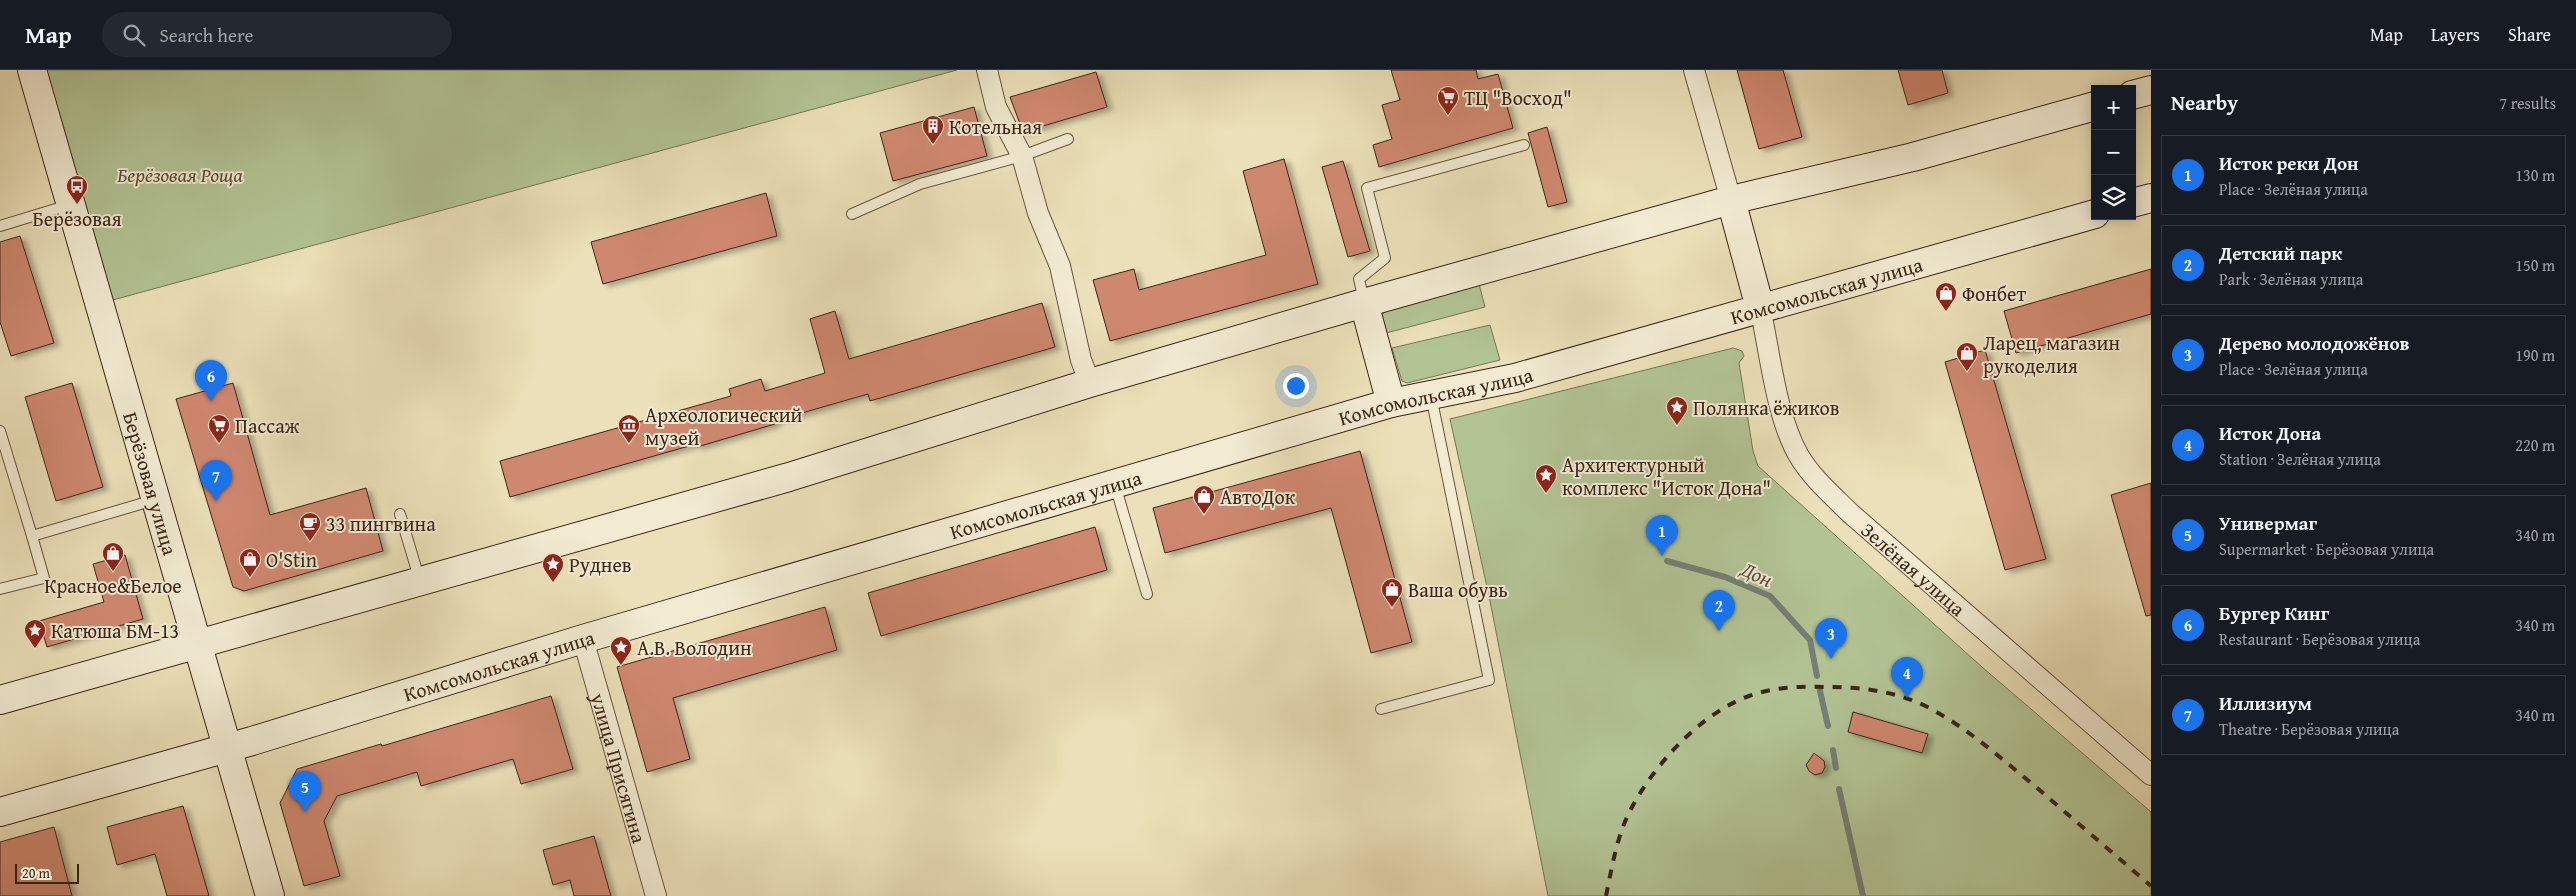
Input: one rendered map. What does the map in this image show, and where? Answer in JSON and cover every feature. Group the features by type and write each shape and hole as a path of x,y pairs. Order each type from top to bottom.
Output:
{"main road":[{"name":"Берёзовая улица","path":"32,70 196,646 270,896"},
{"path":"2136,94 2151,90"},
{"path":"0,700 789,477 1090,383 1364,302 1731,200 1913,157 2091,107"},
{"path":"2136,202 2151,198"},
{"path":"1731,200 1760,308"},
{"name":"Комсомольская улица","path":"0,812 226,748 583,638 1391,403 1515,378 2091,215"},
{"path":"1364,302 1391,403"}],"street":[{"path":"987,70 996,107 1022,156 1038,213 1060,266 1081,360 1090,383"},
{"path":"1694,70 1731,200"},
{"name":"Зелёная улица","path":"1760,308 1783,417 1790,438 1806,468 1850,513 2151,775"},
{"name":"улица Присягина","path":"583,638 656,896"}],"lane":[{"path":"852,214 920,184 1022,156 1068,139"},
{"path":"1364,302 1359,279 1384,258 1366,188 1524,145"},
{"path":"0,226 70,204"},
{"path":"1381,709 1489,680 1431,396"},
{"path":"0,430 44,578 0,589"},
{"path":"1115,484 1147,594"},
{"path":"32,536 154,500"},
{"path":"400,514 420,582"}],"green space":[{"name":"Берёзовая Роща","path":"41,70 957,70 109,301"},
{"path":"1479,284 1485,307 1386,333 1382,315 1392,305"},
{"path":"1490,325 1500,360 1407,383 1402,381 1392,348"},
{"path":"1733,348 1742,351 1744,356 1739,363 1753,451 1758,466 1982,667 2151,812 2151,896 1548,896 1489,596 1450,419"}],"building":[{"name":"ТЦ \"Восход\"","path":"1391,70 1476,70 1478,79 1498,74 1513,128 1379,167 1373,145 1392,139 1382,105 1400,100"},
{"path":"1737,70 1783,70 1802,137 1759,149"},
{"path":"1898,70 1942,70 1948,93 1908,105"},
{"path":"1096,72 1107,107 1023,132 1010,97"},
{"name":"Котельная","path":"974,107 987,156 893,181 880,133"},
{"path":"1547,127 1567,202 1548,207 1528,133"},
{"path":"1284,159 1318,284 1110,341 1093,280 1134,269 1139,290 1266,255 1243,171"},
{"path":"1343,161 1370,251 1348,257 1322,167"},
{"path":"766,193 777,236 603,284 591,242"},
{"path":"20,236 54,343 11,356 0,322 0,242"},
{"path":"2151,269 2151,314 2016,353 2004,311"},
{"path":"1042,303 1055,347 870,401 868,394 774,421 775,424 697,447 696,444 510,497 500,461 731,396 729,389 761,379 765,391 825,373 810,319 835,311 849,359"},
{"path":"1985,350 2046,559 2005,570 1945,362"},
{"path":"72,383 103,487 56,501 25,397"},
{"name":"Пассаж","path":"233,383 270,515 366,488 383,551 244,591 233,587 176,399"},
{"path":"1360,451 1412,642 1371,653 1331,508 1165,553 1153,508"},
{"path":"2151,483 2151,615 2146,616 2111,495"},
{"path":"1095,527 1107,570 881,636 868,593"},
{"path":"125,555 143,619 47,647 39,621 104,602 93,564"},
{"path":"825,607 837,650 673,698 690,759 647,772 617,667"},
{"path":"551,696 573,769 521,784 513,759 421,786 417,772 337,796 324,821 340,876 304,886 280,803 297,769"},
{"path":"1853,712 1928,734 1922,753 1848,732"},
{"path":"1814,753 1824,761 1825,767 1822,773 1815,775 1809,771 1806,765"},
{"path":"183,806 209,896 167,896 155,854 117,865 107,827"},
{"path":"54,827 72,896 0,896 0,842"},
{"path":"594,836 611,896 574,896 570,880 553,885 543,850"}],"waterway":[{"name":"Дон","path":"1667,561 1725,577 1770,596 1810,640 1817,676"},
{"name":"Дон","path":"1820,691 1828,726"},
{"name":"Дон","path":"1833,750 1836,768"},
{"name":"Дон","path":"1839,789 1863,896"}],"railway":[{"path":"1606,896 1613,863 1626,819 1652,775 1681,742 1714,715 1731,704 1749,696 1778,689 1807,687 1841,687 1882,692 1921,704 1947,718 1999,756 2151,886"}],"place":[{"name":"ТЦ \"Восход\"","path":"1448,116"},
{"name":"Котельная","path":"933,145"},
{"name":"Берёзовая","path":"77,205"},
{"name":"Фонбет","path":"1946,312"},
{"name":"Ларец, магазин рукоделия","path":"1967,372"},
{"name":"Бургер Кинг","path":"211,401"},
{"name":"Полянка ёжиков","path":"1677,426"},
{"name":"Пассаж","path":"219,444"},
{"name":"Археологический музей","path":"629,444"},
{"name":"Архитектурный комплекс \"Исток Дона\"","path":"1546,494"},
{"name":"Иллизиум","path":"216,501"},
{"name":"АвтоДок","path":"1204,515"},
{"name":"33 пингвина","path":"310,542"},
{"name":"Исток реки Дон","path":"1662,556"},
{"name":"Красное&Белое","path":"113,572"},
{"name":"O'Stin","path":"250,578"},
{"name":"Руднев","path":"553,583"},
{"name":"Ваша обувь","path":"1392,608"},
{"name":"Детский парк","path":"1719,631"},
{"name":"Катюша БМ-13","path":"35,649"},
{"name":"Дерево молодожёнов","path":"1831,659"},
{"name":"А.В. Володин","path":"621,666"},
{"name":"Исток Дона","path":"1907,698"},
{"name":"Универмаг","path":"305,812"}]}
